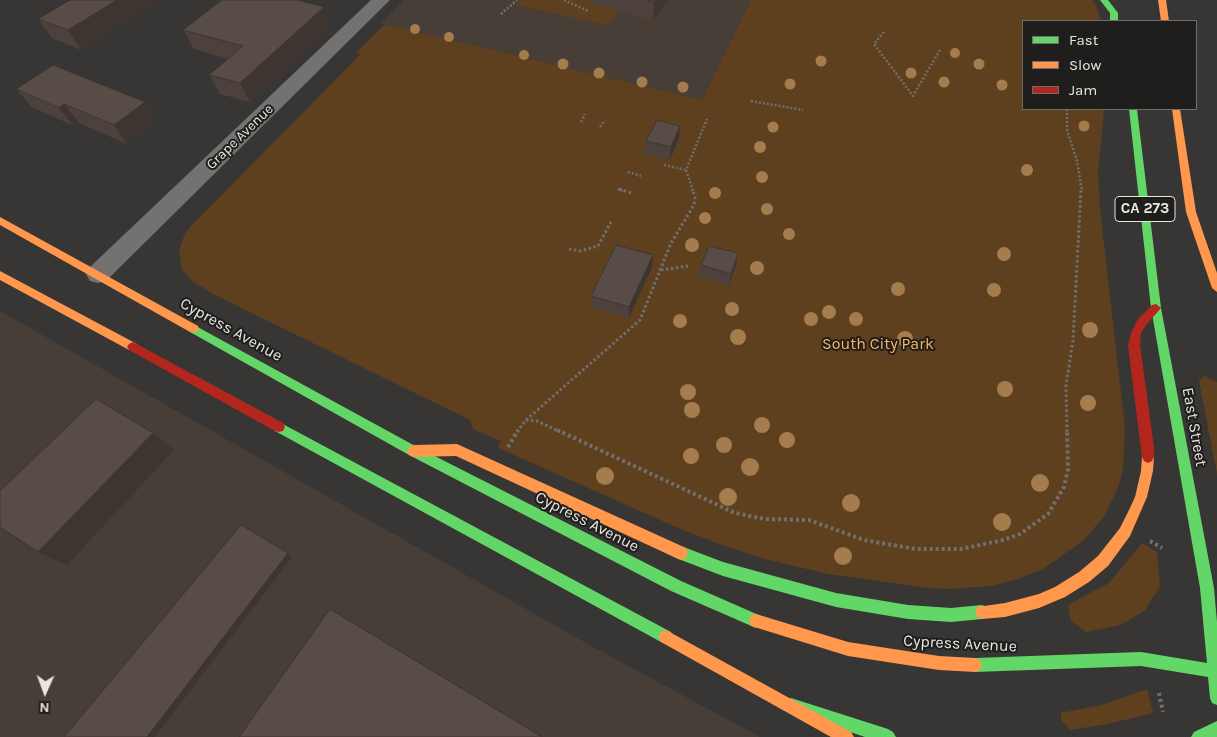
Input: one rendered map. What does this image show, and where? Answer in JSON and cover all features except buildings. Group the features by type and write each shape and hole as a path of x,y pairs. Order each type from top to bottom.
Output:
{"main road":[{"path":"1104,0 1114,13 1114,20"},
{"path":"1162,0 1165,20"},
{"name":"CA 273","path":"1133,110 1156,308"},
{"name":"CA 273","path":"1176,110 1192,212 1203,252 1217,288"},
{"name":"Cypress Avenue","path":"0,221 413,451 676,586 742,616 794,634 882,656 939,663 984,665 1141,659 1215,671"},
{"path":"0,275 791,705 846,737"},
{"path":"413,451 457,450 665,547 723,569 776,585 836,600 908,612 951,615 1005,610 1039,601 1060,592 1084,577 1103,561 1125,532 1134,514 1141,497 1147,471 1148,446 1134,344 1136,333 1142,322 1156,308"},
{"name":"East Street","path":"1156,308 1207,588 1215,671"},
{"name":"CA 273","path":"1215,671 1217,698"},
{"path":"791,705 888,737"},
{"path":"1199,737 1217,729"}],"street":[{"name":"Grape Avenue","path":"98,274 381,0"}],"path":[{"path":"501,14 517,0"},
{"path":"564,0 588,11"},
{"path":"884,32 874,44 913,96 940,50"},
{"path":"751,101 803,110"},
{"path":"526,420 537,421 735,512 750,517 808,520 864,540 915,549 962,549 1003,540 1020,534 1048,514 1064,487 1068,469 1066,385 1074,341 1082,193 1077,161 1067,130 1067,110"},
{"path":"581,122 585,114"},
{"path":"505,451 522,423 640,320 673,240 694,206 695,197 686,170 707,119"},
{"path":"600,127 604,120"},
{"path":"664,166 686,170"},
{"path":"628,172 641,176"},
{"path":"618,189 631,193"},
{"path":"569,249 580,251 598,246 612,220"},
{"path":"661,270 688,266"},
{"path":"1158,687 1163,712"}],"shaded area":[{"path":"404,0 751,0 702,100 381,23"},
{"path":"0,311 586,643 760,737 0,737"}],"green space":[{"path":"520,0 662,0 668,2 653,21 618,10 607,25 517,5"},
{"name":"South City Park","path":"751,0 1092,0 1096,5 1101,20 1022,20 1022,110 1104,110 1098,173 1100,209 1125,428 1123,468 1119,485 1105,515 1084,540 1043,569 1015,580 990,586 949,589 928,588 828,574 761,558 676,527 505,451 498,447 501,441 473,429 470,420 217,296 192,281 182,269 179,251 184,236 190,227 356,59 360,54 356,53 385,24 702,100"},
{"path":"1205,376 1217,382 1217,474 1199,381"},
{"path":"1142,543 1157,552 1160,586 1145,610 1121,625 1086,632 1071,621 1068,605 1109,583"},
{"path":"1147,689 1153,713 1071,730 1061,720 1061,713 1102,705"}],"traffic: fast":[{"path":"1104,0 1114,13 1114,20"},
{"path":"1133,110 1156,308 1207,588 1217,698"},
{"path":"194,329 413,451 676,586 756,621"},
{"path":"279,427 666,637"},
{"path":"681,553 723,569 836,600 908,612 951,615 982,612"},
{"path":"975,665 1141,659 1213,671"},
{"path":"791,705 888,737"},
{"path":"1199,737 1217,729"}],"traffic: slow":[{"path":"1162,0 1165,20"},
{"path":"1176,110 1191,212 1217,288"},
{"path":"0,221 194,329"},
{"path":"0,275 133,347"},
{"path":"413,451 457,450 681,553"},
{"path":"982,612 1005,610 1039,601 1060,592 1084,577 1103,561 1125,532 1134,514 1141,497 1148,457"},
{"path":"756,621 848,649 939,663 975,665"},
{"path":"666,637 846,737"}],"traffic: jam":[{"path":"1148,457 1134,345 1136,333 1142,322 1156,308"},
{"path":"133,347 279,427"}]}
